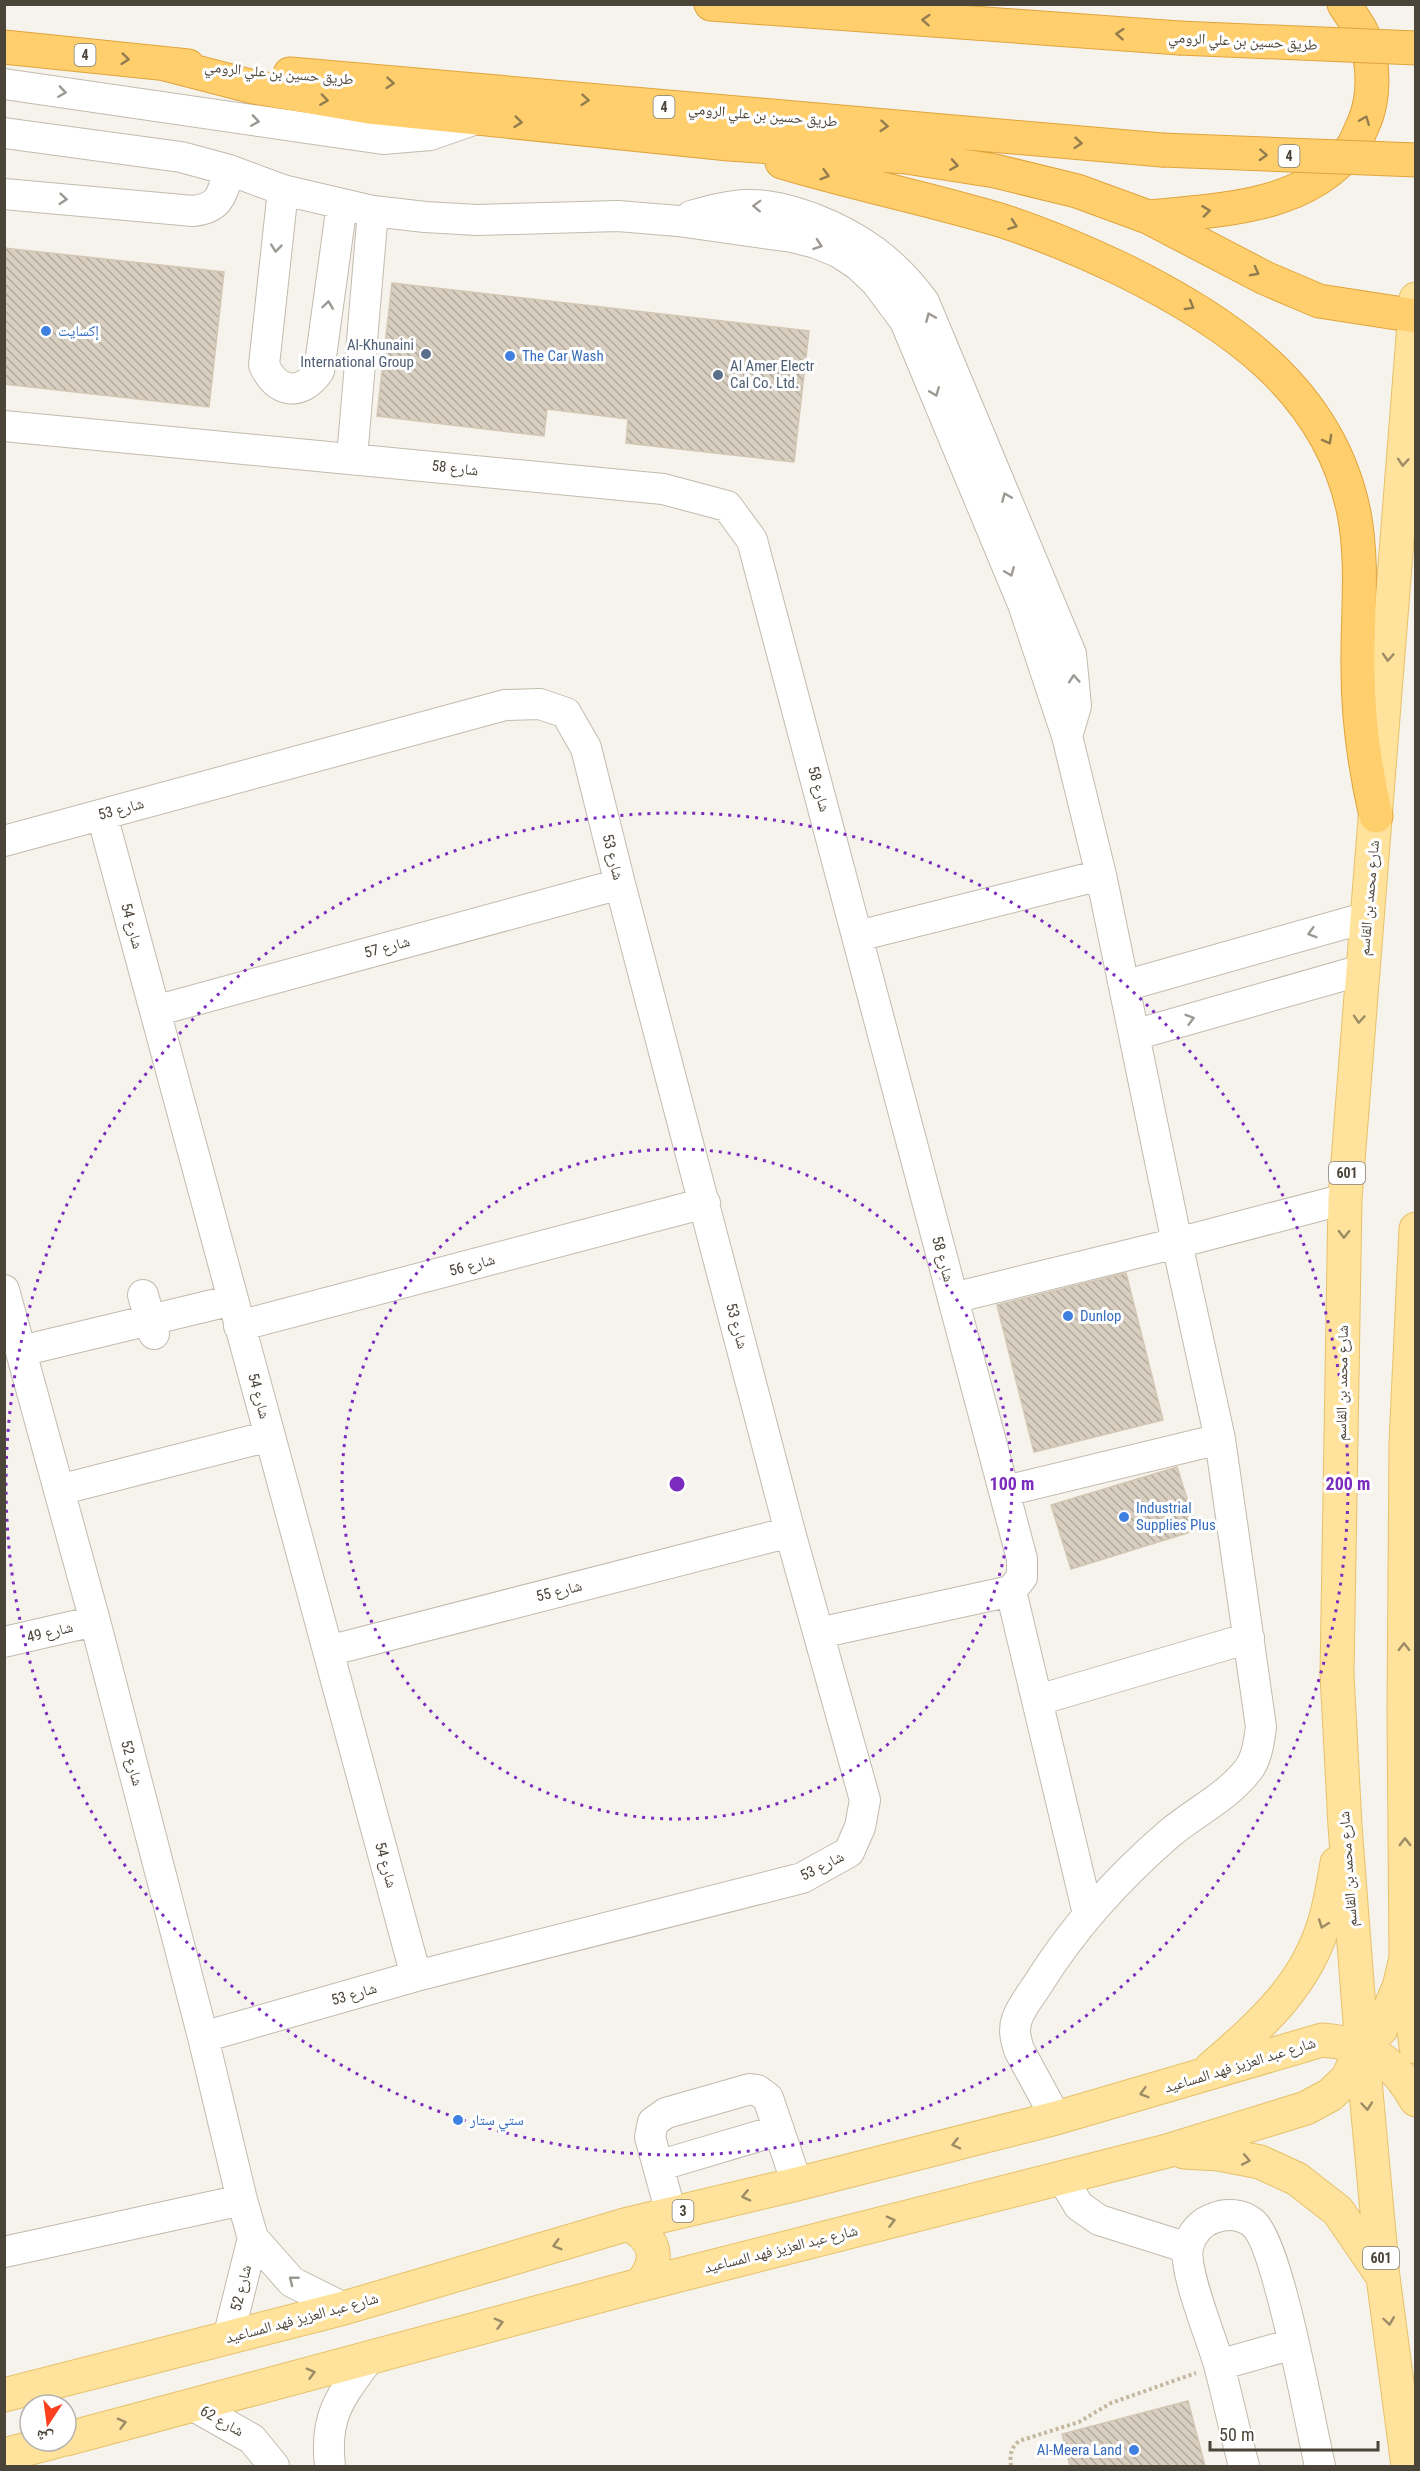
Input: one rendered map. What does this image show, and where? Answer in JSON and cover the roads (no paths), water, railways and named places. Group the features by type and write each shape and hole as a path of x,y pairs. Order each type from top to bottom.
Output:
{"highway":[{"name":"طريق حسين بن علي الرومي","path":"711,4 1179,38 1416,48"},
{"path":"1148,217 1249,205 1289,194 1324,176 1352,148 1369,113 1372,74 1364,36 1344,4"},
{"name":"طريق حسين بن علي الرومي","path":"4,47 165,64 1162,150 1416,160"},
{"path":"165,64 254,87 313,99 729,144 906,157 995,171 1077,191 1148,217 1265,278 1319,301 1415,310"},
{"path":"729,144 819,173 1004,222 1050,238 1097,258 1186,303 1232,332 1272,367 1302,401 1322,430 1335,453 1353,510 1361,570 1359,705 1362,743 1376,816"}],"main road":[{"name":"شارع محمد بن القاسم","path":"1408,2466 1383,2277 1362,2048 1345,1826 1337,1674 1345,1199 1415,310"},
{"path":"1416,1229 1406,1443 1404,1699 1406,1958 1416,2047"},
{"path":"1201,2077 1266,2020 1287,1995 1309,1960 1326,1918 1345,1826"},
{"path":"1406,1958 1390,2011 1381,2029 1362,2048 1388,2063 1402,2078 1416,2100"},
{"name":"شارع عبد العزيز فهد المساعيد","path":"4,2395 344,2308 628,2224 797,2184 1056,2118 1322,2040 1344,2042 1362,2048 1347,2079 1330,2095 1306,2108 1167,2151 640,2285 78,2436"},
{"path":"1167,2151 1219,2154 1260,2162 1297,2179 1338,2211 1383,2277"},
{"path":"628,2224 642,2231 651,2244 654,2259 650,2274 640,2285"}],"street":[{"path":"4,84 383,139 430,135 479,118"},
{"path":"4,134 156,152 229,170 283,190 373,211 477,220 529,220 580,216 678,221 792,237 838,252 858,265 890,299 905,321 1023,604 1068,736 1101,875 1220,1439 1261,1727 1258,1748 1250,1767 1237,1784 1172,1832 1128,1870 1088,1914 1053,1960 1022,2009 1015,2030 1019,2050 1056,2118"},
{"path":"4,194 203,210 221,198 229,170"},
{"path":"283,190 264,365 268,376 278,385 289,389 301,387 312,381 319,371 342,204"},
{"path":"352,458 373,211"},
{"name":"شارع 58","path":"4,426 663,489 727,506 752,540 1005,1491 1022,1559 1022,1577 1011,1591"},
{"name":"شارع 53","path":"4,841 505,705 540,704 566,713 586,748 790,1532 865,1800 860,1827 849,1852 802,1878 416,1976 203,2037"},
{"name":"شارع 54","path":"102,815 416,1976"},
{"path":"858,936 1101,875"},
{"name":"شارع 57","path":"155,1011 620,884"},
{"path":"1124,986 1368,917"},
{"path":"1134,1035 1362,970"},
{"path":"953,1298 1345,1199"},
{"name":"شارع 56","path":"21,1351 144,1314 236,1313 705,1203"},
{"name":"شارع 52","path":"4,1290 95,1621 253,2238 292,2282 344,2308"},
{"path":"59,1490 270,1436"},
{"path":"1005,1491 1220,1439"},
{"name":"شارع 55","path":"328,1651 790,1532"},
{"path":"819,1633 1011,1591 1088,1914"},
{"name":"شارع 49","path":"4,1642 95,1621"},
{"path":"1038,1700 1250,1638"},
{"path":"671,2213 650,2137 653,2122 666,2113 750,2089 757,2090 768,2098 797,2184"},
{"path":"658,2166 779,2130"},
{"path":"1062,2178 1078,2206 1098,2220 1188,2248"},
{"path":"4,2252 242,2200"},
{"path":"1244,2466 1219,2365 1192,2282 1188,2248 1193,2234 1210,2219 1231,2215 1254,2223 1264,2241 1273,2266 1284,2302 1320,2466"},
{"name":"شارع 52","path":"228,2338 253,2238"},
{"path":"1219,2365 1293,2344"},
{"path":"330,2466 328,2449 331,2424 339,2398 370,2357"},
{"name":"شارع 62","path":"192,2405 252,2439 274,2466"}],"place":[{"name":"إكسايت","path":"46,331"},
{"name":"Al-Khunaini International Group","path":"426,354"},
{"name":"The Car Wash","path":"510,356"},
{"name":"Al Amer Electr Cal Co. Ltd.","path":"718,375"},
{"name":"Dunlop","path":"1068,1316"},
{"name":"Industrial Supplies Plus","path":"1124,1517"},
{"name":"ستي ستار","path":"458,2120"},
{"name":"Al-Meera Land","path":"1134,2450"}]}
